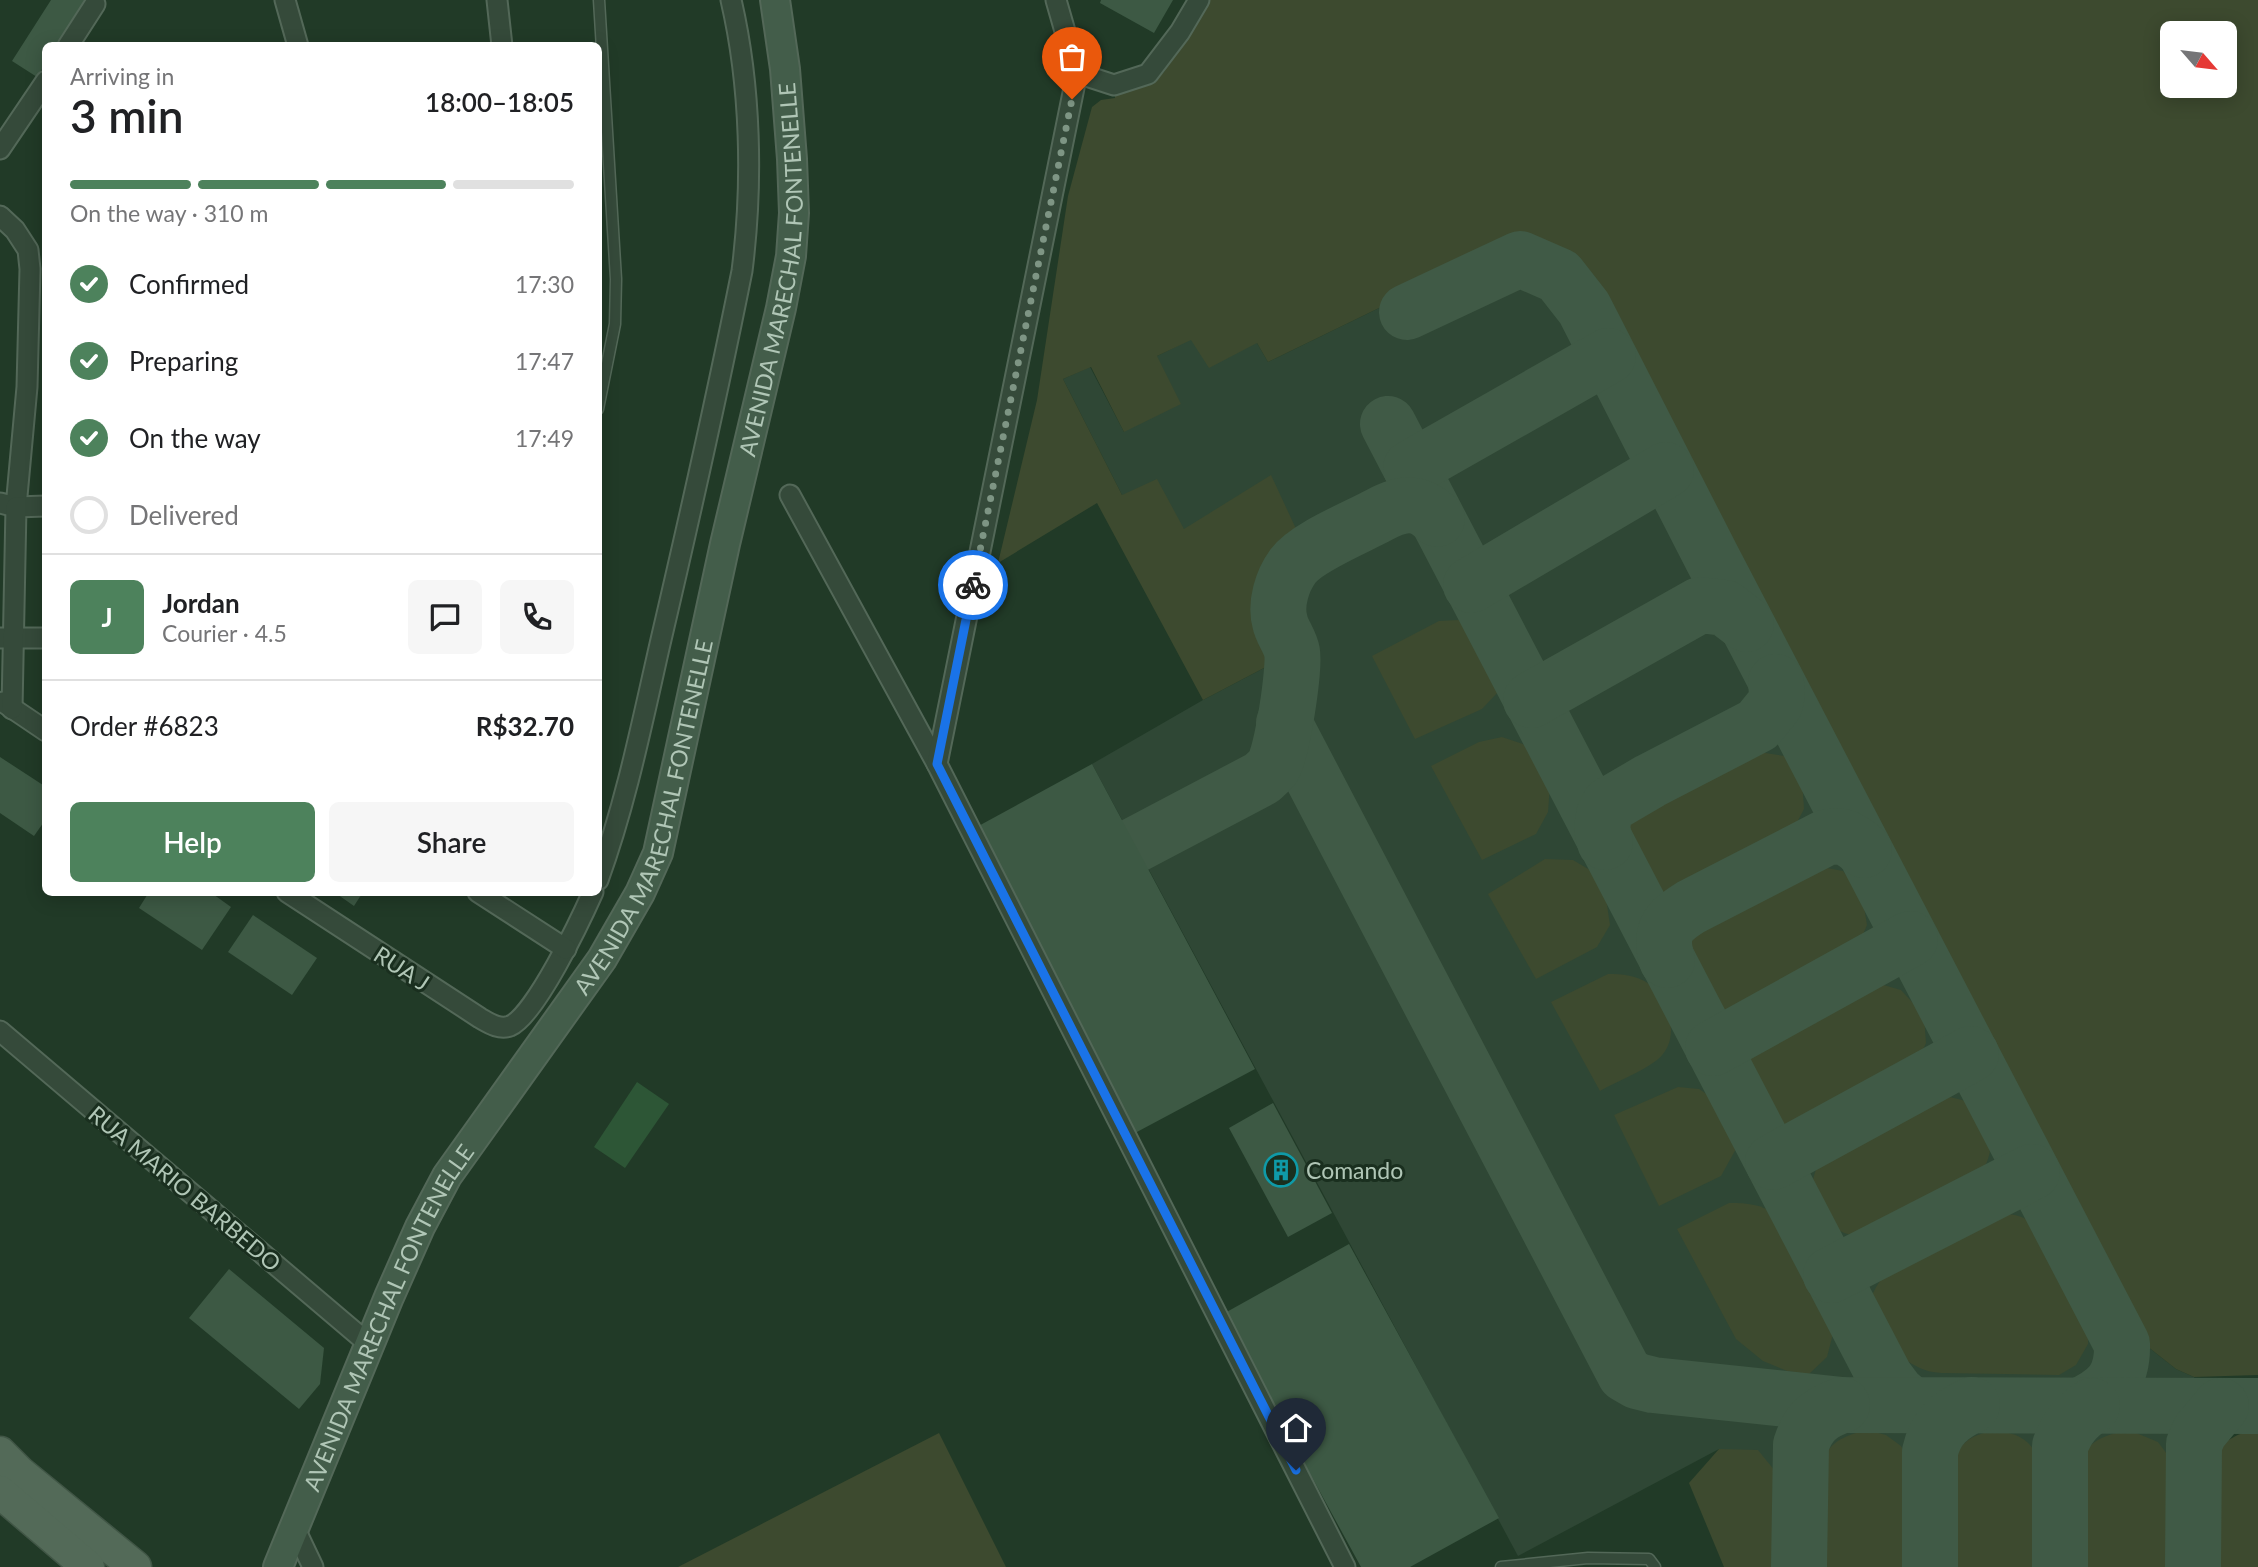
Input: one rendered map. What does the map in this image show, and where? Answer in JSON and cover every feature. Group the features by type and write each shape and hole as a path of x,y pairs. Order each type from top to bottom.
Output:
{"main road":[{"name":"AVENIDA MARECHAL FONTENELLE","path":"278,1567 420,1227 447,1176 602,959 640,893 658,853 724,544 791,257 794,213 792,159 785,69 775,0"},
{"path":"0,1453 20,1473 135,1567"},
{"path":"0,1492 88,1567"}],"street":[{"path":"285,0 297,42"},
{"path":"497,0 502,42"},
{"path":"602,869 626,790 693,505 742,271 747,236 746,117 740,41 731,0"},
{"path":"937,764 1077,73 1056,0"},
{"path":"1077,73 1114,85 1148,74 1180,32 1199,0"},
{"path":"71,42 95,4"},
{"path":"0,149 42,87"},
{"path":"0,216 15,230 28,250 38,288 27,387 8,505 6,704 42,728"},
{"path":"790,495 937,764 1345,1567"},
{"path":"8,505 42,506"},
{"path":"6,638 42,638"},
{"name":"RUA J","path":"293,896 496,1027 508,1027 520,1019 566,949"},
{"path":"484,896 566,949 591,896"},
{"name":"RUA MARIO BARBEDO","path":"0,1031 370,1345"},
{"path":"294,1527 313,1567"}],"lane":[{"path":"599,0 602,42"},
{"path":"602,46 617,279 615,324 602,390"},
{"path":"1501,1567 1588,1558 1649,1559 1656,1567"}],"shaded area":[{"path":"1205,0 2258,0 2258,1375 2194,1377 2176,1369 2138,1339 1585,282 1572,266 1556,255 1526,247 1486,256 1268,362 1257,343 1209,368 1191,340 1157,356 1181,404 1124,432 1091,367 1063,379 1122,495 1157,479 1184,529 1271,475 1298,533 1269,568 1258,597 1259,629 1277,661 1203,700 1097,503 998,563 1037,400 1068,196 1092,107 1101,100 1115,98 1115,92 1152,82 1164,72"},
{"path":"1526,246 1556,255 1572,266 1585,282 2138,1339 2176,1369 2194,1377 2217,1451 2205,1486 2205,1567 1777,1567 1779,1476 1719,1449 1518,1556 1092,764 1277,661 1259,629 1258,597 1269,568 1184,529 1122,495 1063,379 1090,367 1124,432 1157,356 1191,339 1257,343 1268,362 1486,256"},
{"path":"1459,620 1472,628 1497,678 1497,693 1482,709 1415,739 1372,656 1439,621"},
{"path":"1502,737 1523,744 1542,764 1550,785 1548,812 1536,834 1482,860 1431,766 1479,742"},
{"path":"1746,750 1784,756 1802,779 1804,809 1791,834 1680,897 1648,894 1627,875 1621,843 1633,814"},
{"path":"1545,859 1573,860 1595,873 1606,898 1610,925 1597,947 1536,979 1488,894"},
{"path":"1816,866 1843,871 1862,894 1867,925 1853,958 1735,1017 1704,1007 1688,987 1684,958 1695,926"},
{"path":"1608,974 1634,977 1649,984 1663,1000 1671,1032 1665,1052 1657,1060 1600,1091 1551,1002"},
{"path":"1880,984 1901,990 1924,1015 1926,1043 1914,1070 1800,1136 1771,1129 1750,1105 1742,1076 1755,1050"},
{"path":"637,1082 669,1104 625,1168 594,1147"},
{"path":"1678,1087 1699,1089 1717,1101 1735,1127 1737,1147 1721,1176 1659,1206 1614,1115"},
{"path":"1949,1097 1972,1105 1989,1132 1989,1155 1978,1177 1871,1234 1851,1235 1839,1231 1829,1223 1818,1210 1813,1192 1815,1174 1823,1158 1837,1147 1931,1099"},
{"path":"1729,1203 1754,1205 1776,1215 1834,1330 1827,1357 1809,1374 1787,1371 1763,1361 1736,1339 1677,1229"},
{"path":"2007,1214 2025,1219 2041,1230 2088,1320 2088,1344 2076,1365 2059,1375 1941,1373 1925,1370 1904,1359 1885,1341 1873,1319 1871,1307 1875,1288 1890,1270 1992,1216"},
{"path":"2253,1429 2258,1430 2258,1567 2205,1567 2204,1509 2211,1466 2224,1444"},
{"path":"1867,1430 1886,1435 1901,1446 1910,1463 1911,1567 1819,1567 1818,1493 1822,1465 1834,1444 1849,1435"},
{"path":"2129,1430 2158,1442 2175,1471 2172,1567 2080,1567 2079,1475 2084,1454 2099,1439"},
{"path":"1997,1431 2020,1437 2030,1445 2042,1466 2040,1567 1949,1567 1950,1463 1969,1440"},
{"path":"939,1433 1006,1567 678,1567"},
{"path":"1719,1449 1758,1450 1779,1476 1777,1567 1724,1567 1689,1483"}],"building":[{"path":"51,0 86,0 60,42 42,42 42,69 37,77 12,61"},
{"path":"1101,0 1173,0 1154,33 1100,3"},
{"path":"0,757 42,784 42,825 34,836 0,813"},
{"path":"1092,764 1255,1069 1135,1133 973,829"},
{"path":"146,896 216,896 231,907 202,950 139,908"},
{"path":"340,896 360,896 354,906"},
{"path":"253,915 317,958 292,995 228,952"},
{"name":"Comando","path":"1273,1103 1332,1213 1288,1237 1229,1128"},
{"path":"1349,1244 1499,1518 1410,1567 1361,1567 1223,1314"},
{"path":"229,1269 324,1348 320,1384 299,1409 189,1318"}],"taxiway":[{"path":"1407,312 1520,259 1559,276 1584,308 2122,1344 2120,1366 2112,1383 2099,1395 2079,1406"},
{"path":"1411,468 1608,356"},
{"path":"1388,424 1885,1377 1911,1405"},
{"path":"1471,585 1666,470"},
{"path":"1135,845 1262,778 1273,767 1284,729 1292,661 1291,648 1280,622 1279,600 1293,566 1321,545 1395,508 1416,506 1437,519"},
{"path":"1531,700 1700,605 1725,608 1746,624"},
{"path":"1605,842 1602,828 1609,805 1758,725 1775,704 1776,682"},
{"path":"1284,723 1625,1374 1637,1381 1653,1385 1842,1405 2258,1406"},
{"path":"1667,960 1664,942 1667,929 1691,907 1825,838 1846,838 1864,850"},
{"path":"1713,1048 1910,939"},
{"path":"1773,1162 1971,1054"},
{"path":"1831,1275 2032,1172"},
{"path":"1799,1567 1801,1445 1807,1430 1816,1419 1842,1405"},
{"path":"1930,1567 1932,1444 1945,1423 1972,1405"},
{"path":"2060,1567 2060,1446 2073,1423 2092,1406"},
{"path":"2193,1567 2194,1444 2200,1431 2221,1406"}],"way so far":[{"path":"973,585 1072,99"}],"place":[{"name":"Comando","path":"1281,1170"}],"route":[{"path":"973,585 937,764 1296,1470"}]}
